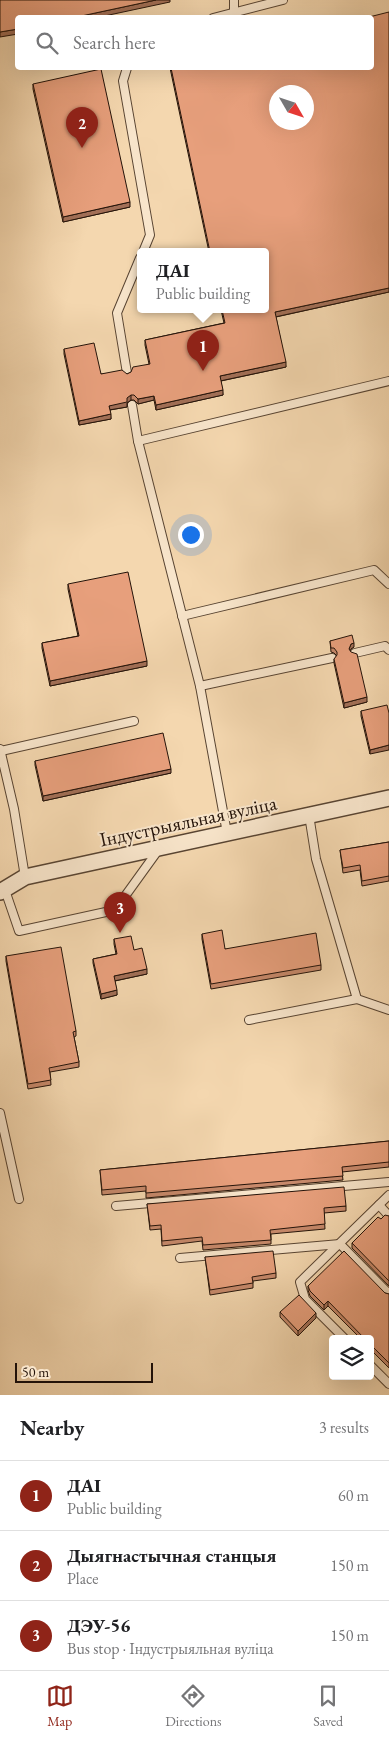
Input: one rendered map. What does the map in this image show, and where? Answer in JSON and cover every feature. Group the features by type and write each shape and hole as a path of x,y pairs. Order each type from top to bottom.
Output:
{"street":[{"name":"Індустрыяльная вуліца","path":"2,891 25,877 389,798"}],"lane":[{"path":"234,0 234,12"},
{"path":"224,15 283,0"},
{"path":"127,70 124,81 150,235 145,248"},
{"path":"127,373 117,313 137,265"},
{"path":"138,441 389,381"},
{"path":"132,406 138,441 200,686 227,833"},
{"path":"182,616 374,570 389,584"},
{"path":"355,653 385,646 389,650"},
{"path":"200,686 332,658"},
{"path":"25,877 14,809 0,750 134,721"},
{"path":"309,815 316,859 357,999"},
{"path":"2,891 18,931 115,910 160,847"},
{"path":"249,1020 357,999 389,1010"},
{"path":"0,1113 19,1199"},
{"path":"116,1206 389,1182"},
{"path":"340,1335 305,1299 300,1282 389,1195"},
{"path":"379,1205 389,1216"},
{"path":"180,1258 340,1244"},
{"path":"340,1244 389,1294"},
{"path":"374,1369 389,1384"}],"building":[{"path":"0,0 156,0 86,15 15,15 15,30 0,32"},
{"path":"389,12 389,288 275,312 286,362 220,376 223,390 156,405 154,396 138,399 131,395 127,398 127,402 109,406 111,414 79,421 64,349 94,343 101,374 122,370 127,374 131,372 133,367 150,364 145,340 225,323 223,313 269,313 269,248 209,248 171,70 374,70 374,16"},
{"path":"101,70 130,202 63,217 33,84"},
{"path":"128,572 147,661 50,681 42,643 79,636 68,584"},
{"path":"352,635 354,643 351,644 349,649 357,654 367,697 344,703 334,659 337,652 334,648 331,648 330,641"},
{"path":"387,705 389,713 389,745 370,750 361,711"},
{"path":"163,733 171,769 43,796 35,761"},
{"path":"389,842 389,876 362,881 360,865 343,868 340,850"},
{"path":"222,930 225,949 316,933 321,965 211,984 202,934"},
{"path":"131,936 134,950 142,948 147,969 114,976 117,990 101,994 93,959 117,954 114,939"},
{"path":"61,947 76,1031 73,1032 79,1062 49,1068 51,1080 28,1084 6,956"},
{"path":"389,1141 389,1162 342,1167 343,1176 146,1193 146,1186 102,1190 100,1170"},
{"path":"344,1187 346,1206 324,1208 325,1224 270,1230 271,1240 203,1245 202,1237 162,1241 161,1225 150,1226 147,1204"},
{"path":"385,1215 389,1216 389,1281 352,1243 378,1217 381,1219"},
{"path":"273,1251 276,1273 252,1277 253,1283 210,1290 205,1257"},
{"path":"344,1251 385,1293 389,1294 389,1363 374,1348 374,1335 361,1335 328,1301 324,1305 310,1291 308,1286"},
{"path":"299,1295 316,1313 298,1331 280,1312"}],"place":[{"name":"Дыягнастычная станцыя","path":"82,148"},
{"name":"ДАІ","path":"203,371"},
{"name":"ДЭУ-56","path":"120,933"}]}
